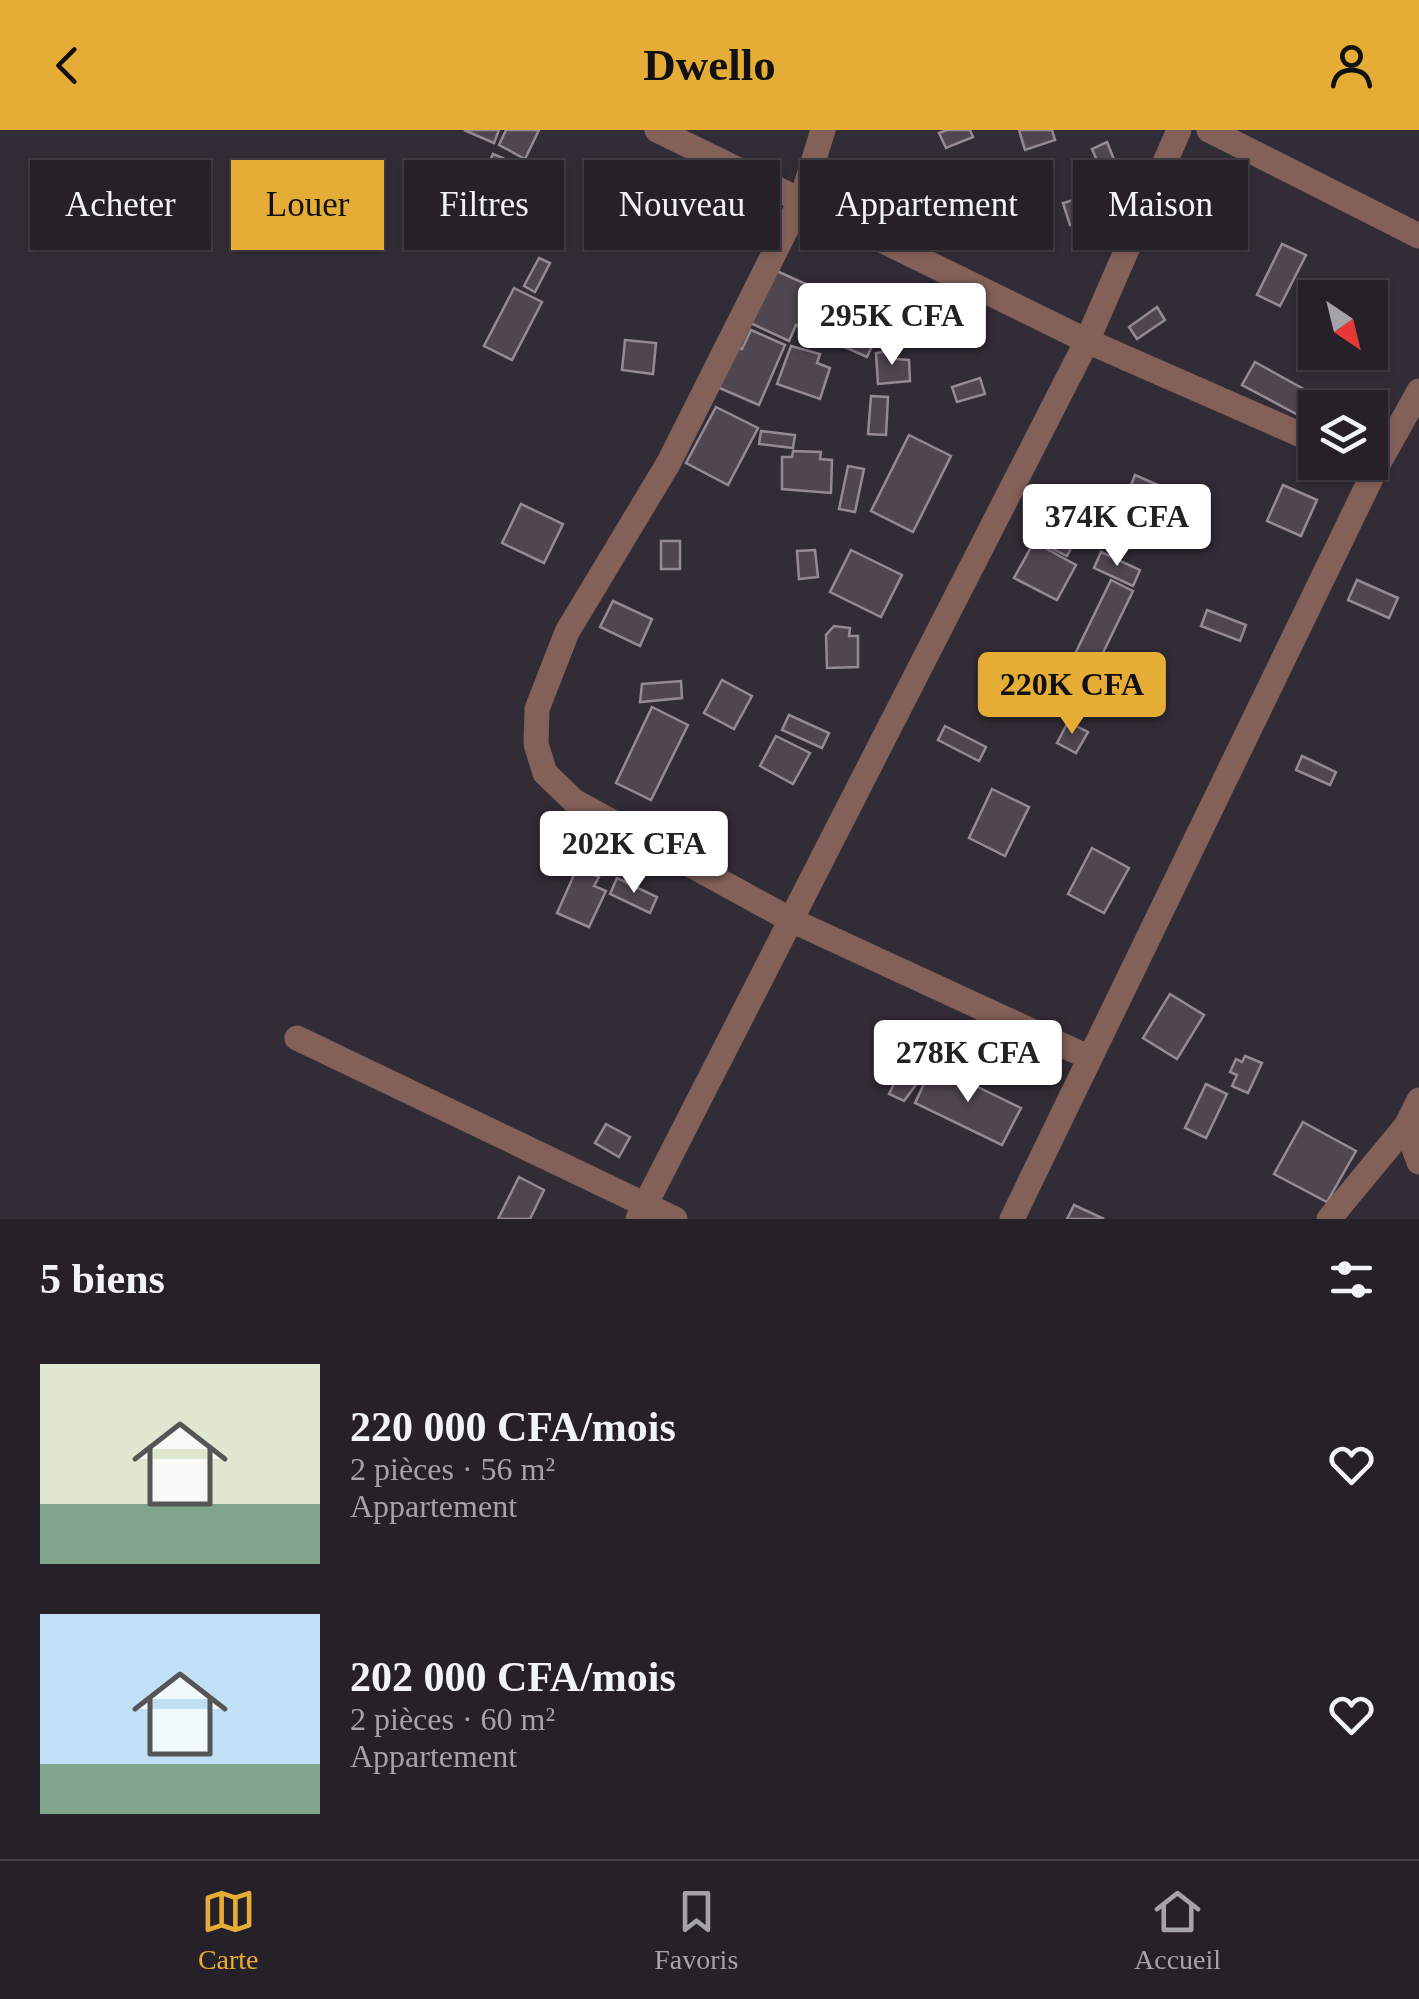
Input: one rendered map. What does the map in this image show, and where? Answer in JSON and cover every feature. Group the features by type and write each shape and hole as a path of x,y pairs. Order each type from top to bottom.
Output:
{"street":[{"path":"657,130 800,197"},
{"path":"814,160 824,130"},
{"path":"642,1211 1087,342 1179,130"},
{"path":"1209,130 1419,236"},
{"path":"800,202 668,464 568,632 537,709 536,744 546,773 574,801 792,920 1088,1057"},
{"path":"905,250 1087,342 1298,434"},
{"path":"1388,437 1419,390"},
{"path":"1012,1219 1363,480"},
{"path":"297,1038 642,1211 675,1219"},
{"path":"1329,1219 1406,1126 1419,1100"},
{"path":"1406,1126 1419,1162"}],"building":[{"path":"464,130 499,130 494,143"},
{"path":"506,130 539,130 525,159 499,145"},
{"path":"970,130 973,137 946,148 939,133"},
{"path":"1019,130 1052,130 1055,140 1025,150"},
{"path":"1107,142 1114,160 1097,160 1092,149"},
{"path":"1073,200 1073,224 1070,225 1063,203"},
{"path":"1282,244 1306,255 1280,306 1257,295"},
{"path":"539,258 550,263 535,292 524,286"},
{"path":"770,268 884,319 867,357 796,325 789,341 746,321"},
{"path":"514,288 542,302 512,360 484,346"},
{"path":"1157,307 1165,320 1137,339 1129,327"},
{"path":"971,310 976,326 953,332 948,316"},
{"path":"751,330 785,345 759,405 715,386 733,345 742,349"},
{"path":"625,340 656,343 653,374 622,370"},
{"path":"791,346 820,354 817,363 830,368 820,399 777,384"},
{"path":"896,350 896,359 909,360 910,381 878,384 876,353"},
{"path":"1255,362 1306,390 1298,390 1298,415 1242,385"},
{"path":"980,378 985,394 957,402 952,387"},
{"path":"871,396 888,397 886,435 868,434"},
{"path":"716,407 758,428 728,485 686,463"},
{"path":"761,431 795,435 793,448 759,444"},
{"path":"909,435 951,456 913,532 871,511"},
{"path":"793,451 821,452 820,459 832,460 831,493 782,489 782,457 792,457"},
{"path":"848,466 864,469 855,512 839,509"},
{"path":"1135,475 1178,494 1171,509 1129,490"},
{"path":"1283,485 1317,500 1301,536 1267,521"},
{"path":"1138,499 1171,514 1164,527 1132,513"},
{"path":"521,504 563,524 544,563 502,543"},
{"path":"1049,508 1083,524 1067,556 1033,539"},
{"path":"661,541 680,541 680,569 661,569"},
{"path":"1034,542 1076,565 1057,600 1014,578"},
{"path":"815,550 818,577 799,579 797,551"},
{"path":"851,550 902,575 881,617 830,592"},
{"path":"1101,552 1140,570 1133,586 1094,568"},
{"path":"1111,580 1133,591 1096,667 1074,656"},
{"path":"1357,580 1398,598 1389,618 1348,600"},
{"path":"613,601 652,619 640,646 600,627"},
{"path":"1207,610 1246,625 1240,641 1201,626"},
{"path":"834,626 850,628 849,636 858,636 858,667 827,668 826,635"},
{"path":"1109,653 1132,664 1126,677 1103,666"},
{"path":"1137,664 1154,672 1148,687 1131,678"},
{"path":"722,680 752,696 734,729 704,713"},
{"path":"681,681 682,698 640,702 642,684"},
{"path":"652,707 688,725 651,800 616,783"},
{"path":"789,715 829,733 822,748 782,730"},
{"path":"1068,722 1088,732 1076,753 1057,743"},
{"path":"945,726 986,747 979,761 938,740"},
{"path":"776,736 810,753 793,784 760,766"},
{"path":"1302,756 1336,772 1330,785 1296,770"},
{"path":"992,789 1029,807 1005,856 969,838"},
{"path":"1092,848 1129,868 1104,913 1068,894"},
{"path":"577,868 599,877 594,886 606,891 589,927 557,913"},
{"path":"617,878 657,897 650,913 610,894"},
{"path":"1170,994 1204,1015 1177,1059 1143,1038"},
{"path":"914,1044 929,1051 920,1068 926,1071 904,1101 889,1094"},
{"path":"1245,1056 1262,1063 1248,1093 1232,1086 1237,1075 1230,1072 1236,1059 1242,1062"},
{"path":"933,1065 1021,1108 1002,1145 915,1103"},
{"path":"1206,1084 1227,1094 1206,1138 1185,1128"},
{"path":"1303,1122 1356,1151 1327,1202 1274,1174"},
{"path":"606,1124 630,1137 619,1157 595,1143"},
{"path":"519,1177 544,1190 530,1219 498,1219"},
{"path":"1074,1205 1104,1219 1067,1219"}]}
